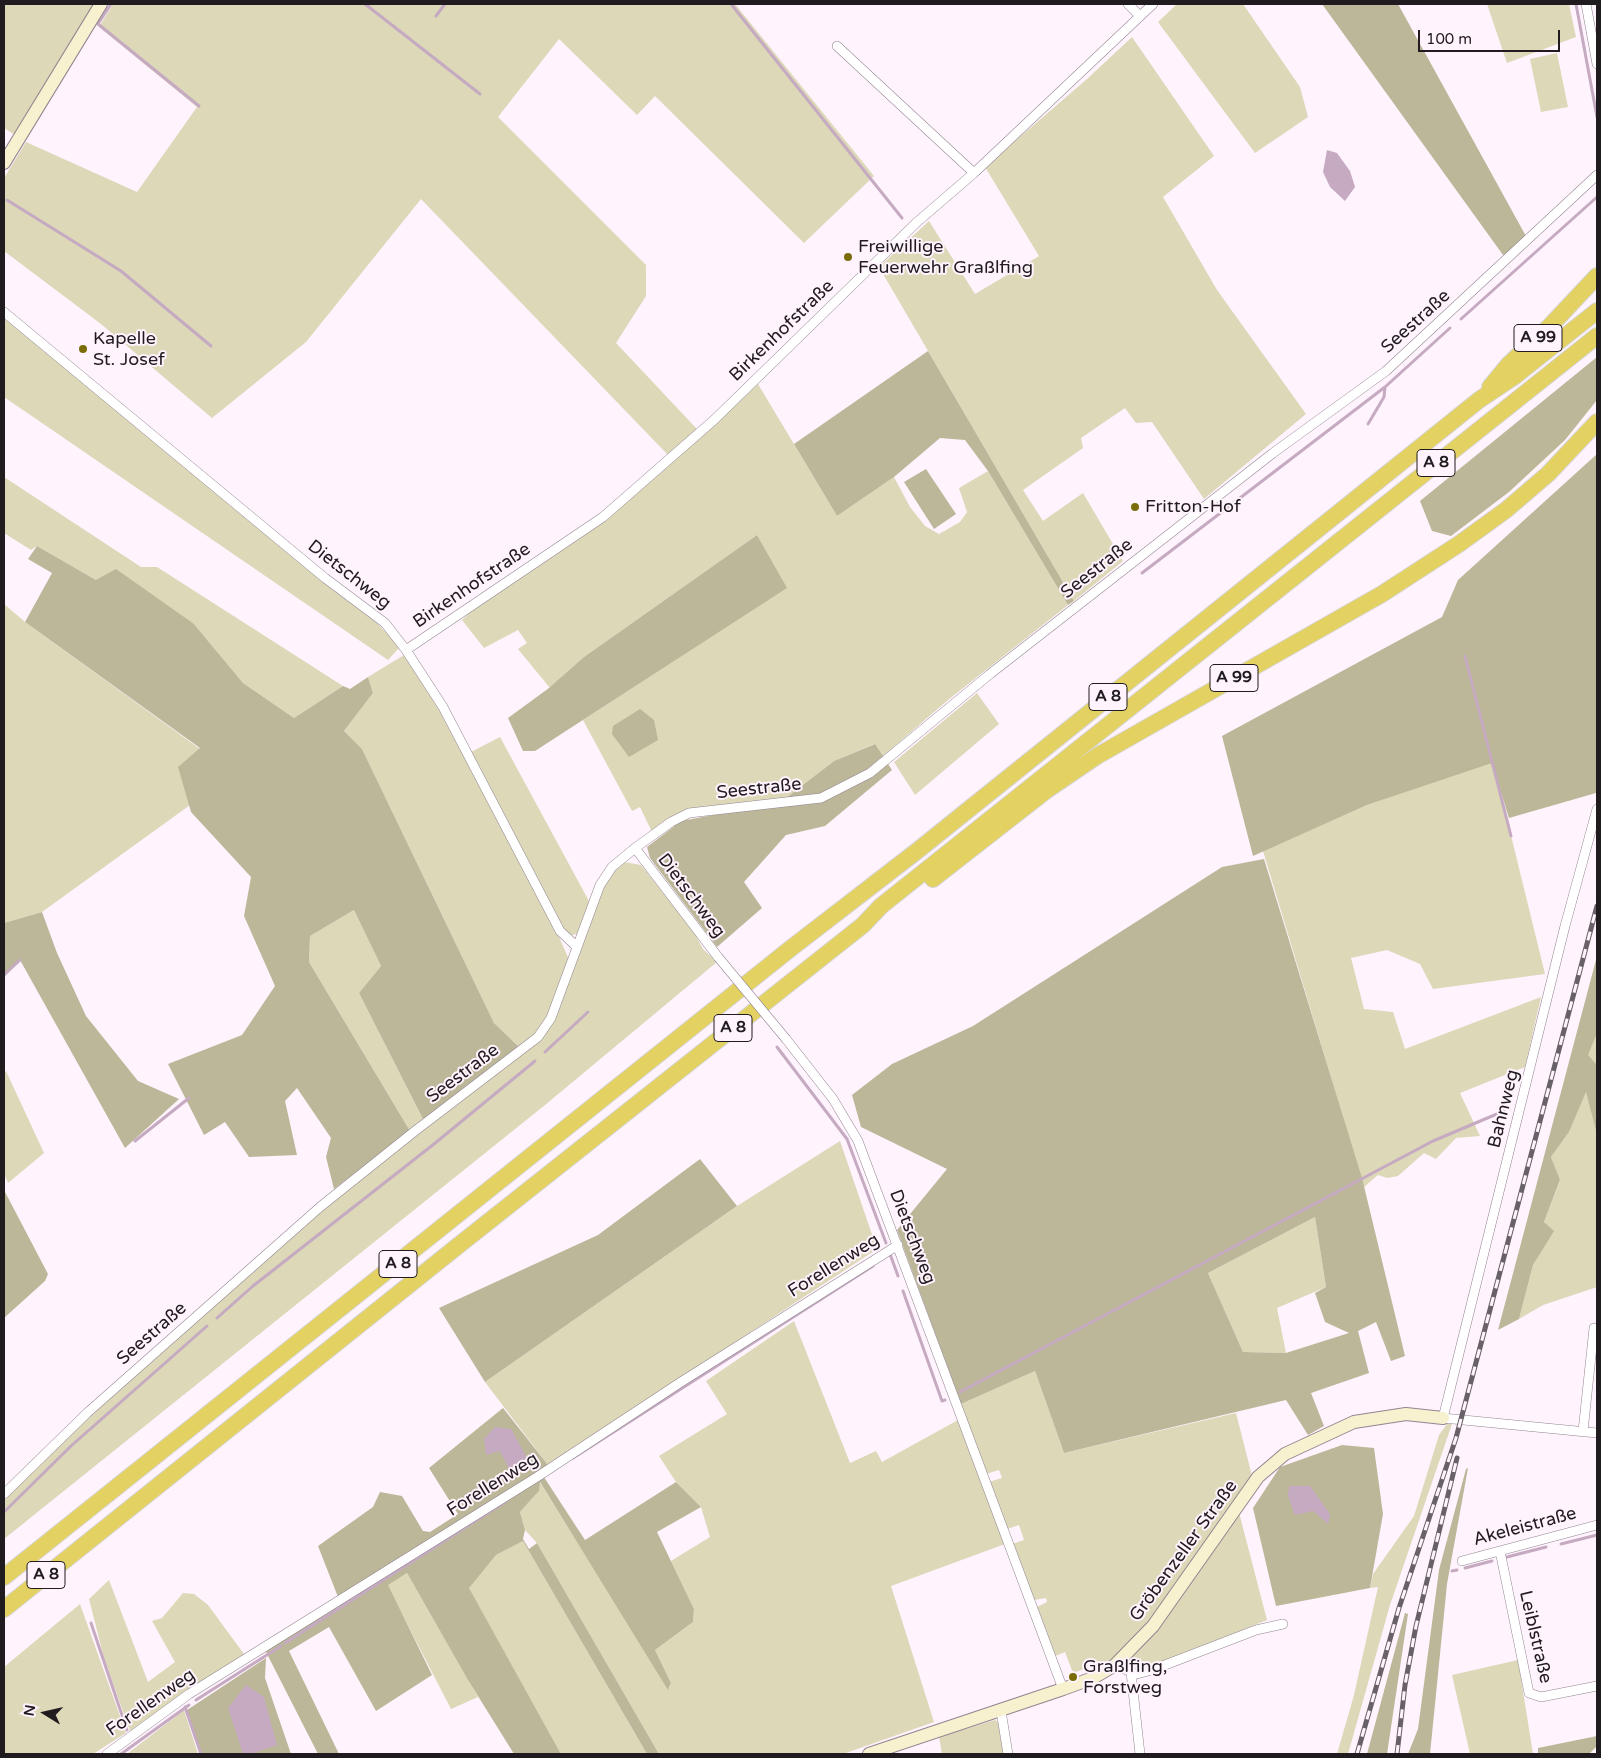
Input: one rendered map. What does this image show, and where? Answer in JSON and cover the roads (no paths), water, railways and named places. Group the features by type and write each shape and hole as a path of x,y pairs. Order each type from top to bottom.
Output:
{"highway":[{"name":"A 99","path":"1479,400 1509,364 1550,326 1597,276"},
{"name":"A 8","path":"4,1577 790,949 917,851 1479,400 1515,376 1597,310"},
{"name":"A 8","path":"4,1609 459,1244 863,925 881,906 1597,336"},
{"name":"A 99","path":"863,925 887,914 1047,790 1097,756 1382,594 1459,544 1506,510 1548,474 1597,422"}],"street":[{"path":"4,163 101,4"},
{"path":"1128,4 1140,16"},
{"name":"Birkenhofstraße","path":"406,650 603,517 715,419 916,223 974,173 1153,4"},
{"path":"1586,4 1597,64"},
{"path":"837,46 974,173"},
{"name":"Seestraße","path":"4,1494 87,1412 320,1207 415,1131 538,1037 551,1018 600,885 612,867 671,822 689,813 821,798 870,773 990,674 1218,496 1386,371 1597,175"},
{"name":"Dietschweg","path":"4,312 325,578 385,623 406,650 443,707 560,931 576,946"},
{"name":"Bahnweg","path":"1444,1418 1565,926 1597,809"},
{"name":"Dietschweg","path":"635,848 718,957 833,1099 858,1141 1063,1689"},
{"name":"Forellenweg","path":"107,1754 189,1694 528,1482 656,1397 898,1245"},
{"path":"1583,1431 1594,1365 1594,1328"},
{"name":"Gröbenzeller Straße","path":"869,1754 1063,1689 1093,1678 1115,1665 1153,1626 1258,1477 1285,1454 1354,1422 1406,1414 1444,1418"},
{"path":"1444,1418 1597,1433"},
{"name":"Akeleistraße","path":"1462,1561 1597,1525"},
{"name":"Leiblstraße","path":"1500,1551 1529,1693 1541,1697 1597,1686"},
{"path":"1115,1665 1137,1674 1256,1630 1282,1624"},
{"path":"1131,1672 1140,1754"},
{"path":"1001,1711 1008,1754"}],"waterway":[{"path":"111,4 98,24 199,106"},
{"path":"365,4 480,94"},
{"path":"436,16 445,4"},
{"path":"731,4 902,218"},
{"path":"1576,4 1597,117"},
{"path":"1461,319 1597,197"},
{"path":"7,200 121,271 211,346"},
{"path":"1368,424 1384,397 1385,387 1450,328"},
{"path":"1142,573 1385,387"},
{"path":"1465,656 1511,836"},
{"path":"4,975 20,960"},
{"path":"545,1052 588,1012"},
{"path":"777,1047 847,1139 886,1243"},
{"path":"217,1318 253,1286 434,1144 535,1061"},
{"path":"135,1141 189,1098"},
{"path":"960,1392 1433,1141 1504,1111"},
{"path":"890,1254 898,1276"},
{"path":"573,1458 873,1266"},
{"path":"903,1291 942,1401 945,1400"},
{"path":"4,1512 71,1446 207,1326"},
{"path":"285,1643 505,1502"},
{"path":"1561,1544 1597,1535"},
{"path":"1507,1557 1546,1547"},
{"path":"1465,1568 1492,1561"},
{"path":"1452,1571 1457,1570"},
{"path":"91,1623 127,1730"},
{"path":"196,1700 281,1646"},
{"path":"121,1754 189,1705"},
{"path":"185,1707 201,1754"}],"railway":[{"path":"1357,1754 1399,1608 1456,1438 1597,906"},
{"path":"1397,1754 1405,1685 1416,1626 1457,1458"}],"place":[{"name":"Freiwillige Feuerwehr Graßlfing","path":"848,257"},
{"name":"Kapelle St. Josef","path":"83,349"},
{"name":"Fritton-Hof","path":"1135,507"},
{"name":"Graßlfing, Forstweg","path":"1073,1677"}]}
